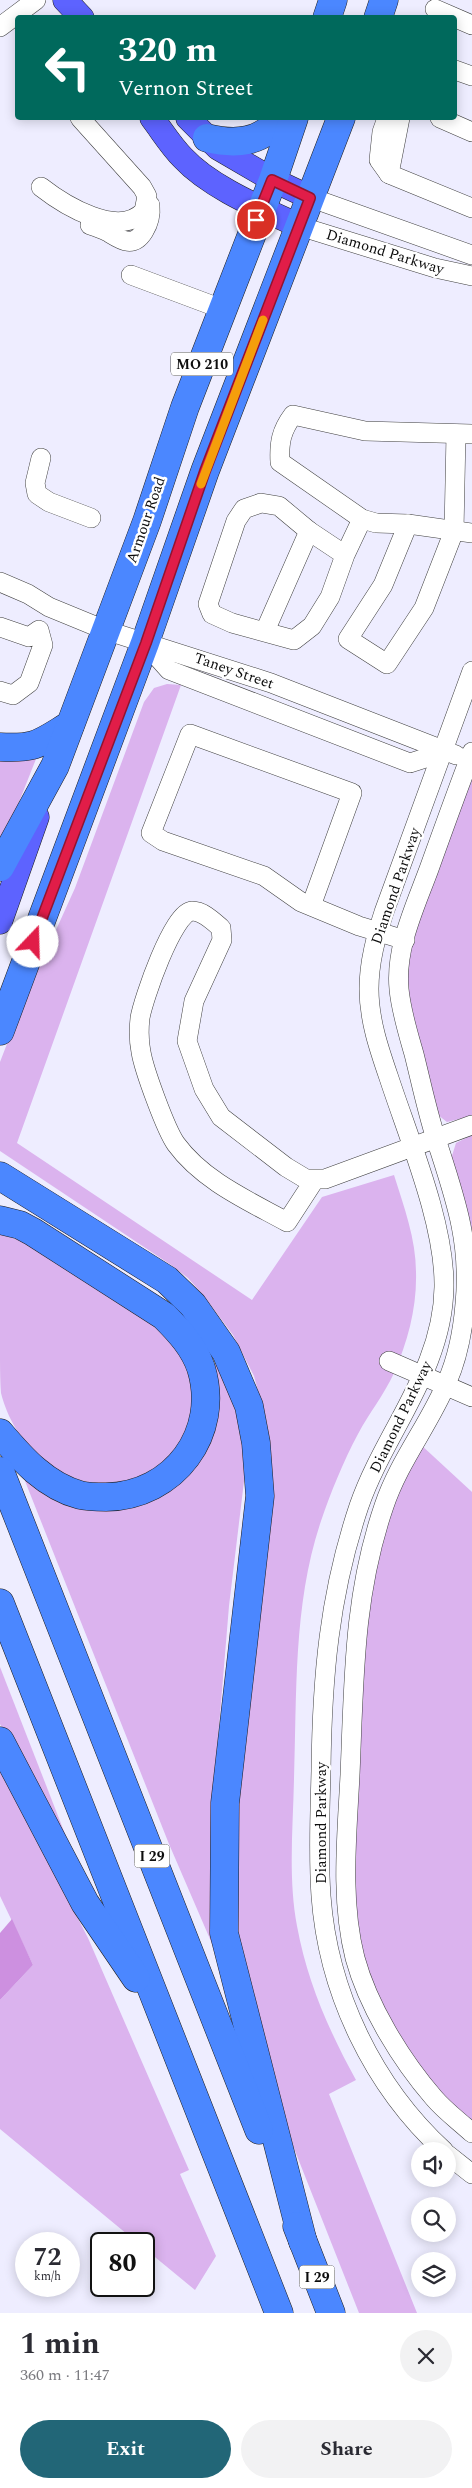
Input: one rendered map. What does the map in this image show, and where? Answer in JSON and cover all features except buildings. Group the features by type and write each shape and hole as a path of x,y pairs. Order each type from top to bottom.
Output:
{"highway":[{"path":"328,15 333,0"},
{"path":"379,15 384,0"},
{"path":"207,138 227,143 244,141 274,126 279,120"},
{"name":"Armour Road","path":"55,766 147,521 185,407 293,120"},
{"name":"MO 210","path":"0,1031 146,643 205,471 339,120"},
{"path":"0,747 25,748 40,743 70,725"},
{"path":"0,868 55,766"},
{"path":"0,1176 167,1280 193,1305 226,1352 249,1406 256,1443 260,1496 225,1804 224,1933 303,2242"},
{"path":"0,1220 20,1225 33,1232 164,1316 179,1330 193,1350 200,1367 206,1403 199,1434 180,1465 148,1489 134,1494 95,1497 80,1495 67,1490 40,1475 0,1433"},
{"name":"I 29","path":"0,1471 331,2313"},
{"path":"0,1603 279,2313"},
{"path":"0,1741 85,1903 166,2022"}],"main road":[{"path":"66,0 79,15"},
{"path":"154,120 183,158 218,184 261,208 299,226"},
{"path":"190,120 218,148 272,180 310,198"},
{"name":"Armour Road","path":"0,922 55,766"}],"street":[{"path":"17,15 36,0"},
{"path":"435,9 449,15"},
{"path":"0,28 15,16"},
{"path":"457,19 472,25"},
{"path":"457,71 472,76"},
{"path":"41,187 59,202 72,208 119,223 131,222 140,217 144,211 146,196 142,187 82,120"},
{"path":"386,120 382,132 378,160 389,174 472,208"},
{"path":"389,174 400,120"},
{"path":"445,120 472,132"},
{"name":"Diamond Parkway","path":"310,198 472,256"},
{"name":"Diamond Parkway","path":"299,226 435,268 472,276"},
{"path":"435,268 472,289"},
{"path":"131,275 222,309"},
{"path":"408,524 383,585 348,639 387,664 424,608 463,532 464,434 365,432 293,415 284,427 279,443 280,462 362,518 376,523 408,524 463,532"},
{"path":"41,458 35,483 37,494 49,502 91,518"},
{"path":"345,555 309,531 279,506 261,503 244,509 236,521 208,604 212,614 232,623 294,640 312,626 330,597 345,555 362,518"},
{"path":"265,631 309,531"},
{"name":"Taney Street","path":"0,582 28,594 49,607 105,630 272,683 418,739 444,752 471,755"},
{"path":"0,627 30,637 39,630 43,644 29,683 13,695 0,690"},
{"path":"146,643 169,670 410,763 444,752"},
{"name":"Diamond Parkway","path":"435,2142 414,2120 388,2087 352,2021 330,1954 321,1896 320,1869 322,1704 333,1599 363,1495 376,1466 424,1376 439,1328 444,1289 443,1259 427,1195 374,1033 370,1010 370,965 378,931 472,672"},
{"path":"310,906 352,794 190,734 151,833 163,841 264,876 301,902 310,906 405,940"},
{"name":"Diamond Parkway","path":"471,755 410,918 400,957 398,986 435,1136 453,1187 468,1264 465,1308 459,1342 446,1385 400,1466 372,1540 363,1582 356,1626 345,1872 349,1918 356,1959 378,2014 402,2056 435,2099 472,2132"},
{"path":"315,1179 288,1222 202,1171 176,1144 163,1116 141,1052 140,1018 168,936 182,914 192,911 207,917 221,928 222,940 194,1001 187,1041 204,1089 221,1117 286,1167 306,1180 315,1179 325,1179 435,1136 472,1125"},
{"path":"389,1361 472,1397"},
{"path":"456,2161 472,2174"}],"shaded area":[{"path":"167,684 181,685 17,1143 252,1300 322,1197 394,1175 409,1223 414,1247 415,1298 407,1336 394,1373 347,1455 325,1510 312,1552 305,1584 296,1681 292,1871 297,1926 313,1986 328,2024 356,2080 329,2094 417,2313 359,2313 286,2128 243,1976 234,1904 232,1822 272,1475 267,1424 254,1376 233,1335 188,1278 0,1151 0,1062 22,1005 75,888 144,702 154,688"},
{"path":"0,756 35,757 36,759 0,850"},
{"path":"472,761 472,1116 447,1122 438,1115 403,1006 411,927"},
{"path":"472,1135 471,1233 451,1159 456,1143"},
{"path":"0,1234 22,1241 136,1312 167,1336 184,1357 189,1368 192,1386 191,1414 185,1432 176,1448 156,1467 131,1479 107,1484 83,1481 60,1472 40,1458 23,1439 10,1418 1,1393"},
{"path":"221,1363 240,1426 245,1473 229,1606 213,1799 216,1953 169,1844 25,1481 29,1478 39,1486 170,1486 211,1366"},
{"path":"420,1444 472,1492 472,2126 421,2072 389,2019 363,1959 353,1914 358,1631 379,1536"},
{"path":"0,1667 74,1857 0,1724"},
{"path":"0,1767 88,1938 189,2170 180,2174 216,2256 195,2290 155,2257 155,2232 124,2232 0,2129 0,2000 33,1965 0,1896"},
{"path":"12,1919 33,1965 0,2000 0,1933"}],"slow traffic":[{"path":"201,484 263,320"}],"route":[{"path":"33,942 146,643 205,471 310,198 272,180 256,220"}]}
